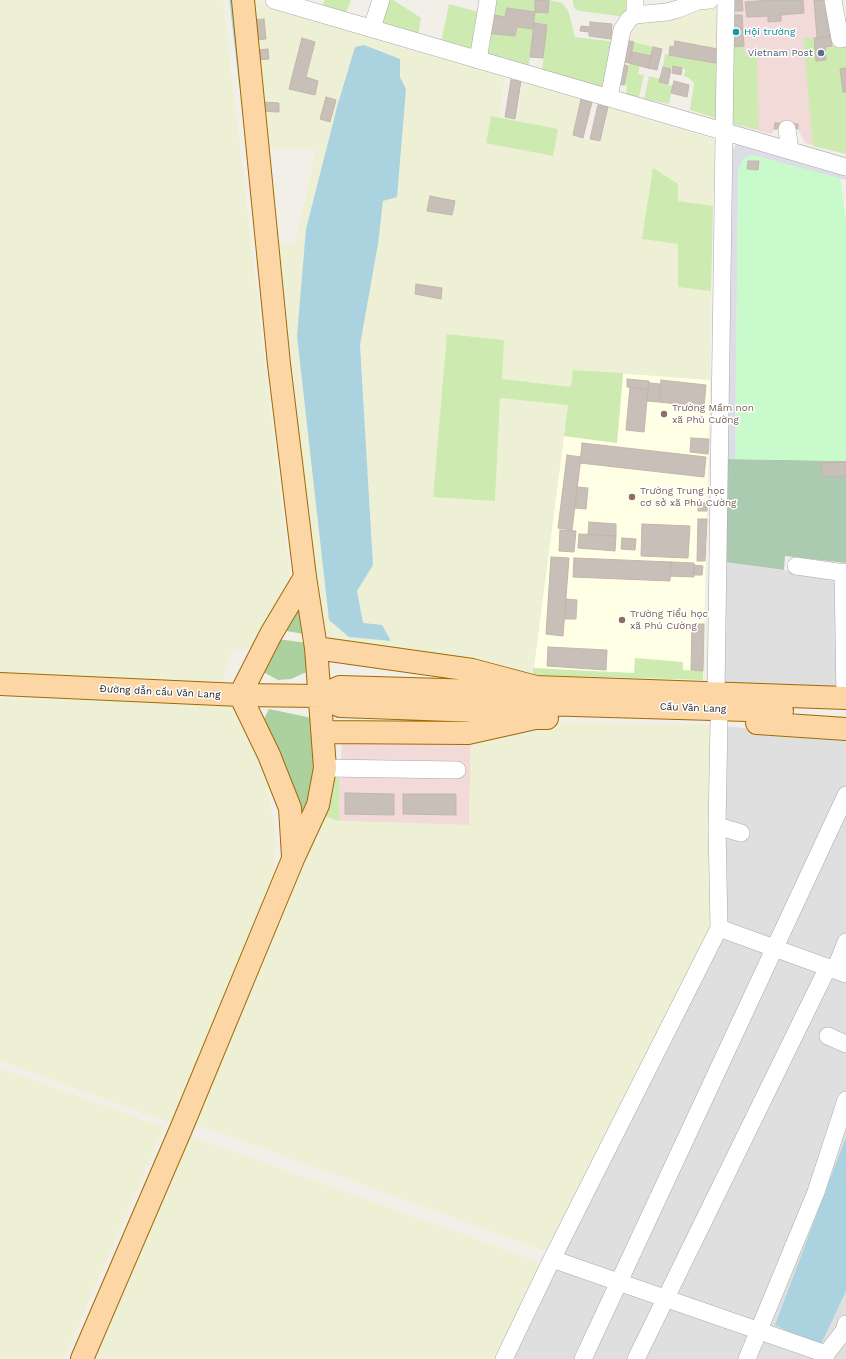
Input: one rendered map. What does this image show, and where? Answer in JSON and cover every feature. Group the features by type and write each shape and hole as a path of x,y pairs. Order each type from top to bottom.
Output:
{"main road":[{"path":"82,1359 181,1129 293,859 318,805 325,768 316,648 305,577 279,364 243,0"},
{"path":"293,859 290,808 269,756 240,696 271,634 305,577"},
{"path":"316,648 472,670 536,687 716,693 846,703"},
{"path":"320,696 341,675 479,679 540,704"},
{"name":"Đường dẫn cầu Văn Lang","path":"0,684 240,696 320,696"},
{"path":"320,696 340,706 478,710 540,704"},
{"name":"Cầu Văn Lang","path":"540,704 846,703"},
{"path":"322,732 468,733 535,718 719,722 817,726 846,729"}],"street":[{"path":"274,0 319,6 372,28 846,167"},
{"path":"372,28 380,0"},
{"path":"478,60 488,0"},
{"path":"609,98 622,30 635,7 667,12 698,1 710,0"},
{"path":"716,693 726,0"},
{"path":"833,0 840,39 846,38"},
{"path":"787,129 790,151"},
{"path":"796,566 844,573 846,703"},
{"path":"504,1359 552,1259 719,928 717,826 719,722"},
{"path":"325,768 457,770"},
{"path":"583,1359 846,795"},
{"path":"717,826 741,833"},
{"path":"719,928 836,970"},
{"path":"636,1359 665,1299 836,970 846,942"},
{"path":"828,1036 846,1044"},
{"path":"747,1359 816,1192 846,1100"},
{"path":"552,1259 758,1331 826,1357 845,1329"}],"shaded area":[{"path":"0,0 223,0 291,587 252,648 232,651 223,682 0,676"},
{"path":"253,0 402,48 505,76 499,117 491,116 486,143 558,129 516,121 523,81 581,99 573,136 601,143 609,107 714,139 713,206 678,201 642,239 678,244 678,287 711,291 710,380 574,370 571,387 501,379 504,340 447,334 495,501 500,398 568,405 532,681 326,642 319,622 279,244 295,243 316,150 262,147","holes":["400,77 406,89 383,200 378,244 360,345 373,565 357,591 363,623 382,625 390,641 329,620 297,336 306,229 337,107"]},
{"path":"728,0 842,0 846,25 846,154 805,143 798,129 775,129 771,134 730,123"},
{"path":"723,1 723,50 675,41 674,47 670,46 669,51 623,39 633,20"},
{"path":"737,144 846,174 846,180 753,155 744,158 738,170 735,459 724,459 733,149"},
{"path":"623,373 710,380 703,680 533,675 564,436 617,443"},
{"path":"727,459 846,461 846,563 785,556 784,570 725,562"},
{"path":"725,562 846,579 846,691 723,689"},
{"path":"0,698 229,704 257,756 268,788 276,837 273,882 175,1125 0,1061"},
{"path":"551,722 713,725 711,931 550,1253 194,1124 322,815 339,821 469,825 471,738"},
{"path":"713,725 846,738 846,1359 498,1359 547,1259"},
{"path":"342,734 471,738 469,825 339,821"},
{"path":"0,1068 164,1127 64,1359 0,1359"},
{"path":"187,1135 485,1242 544,1265 498,1359 90,1359"}],"green space":[{"path":"325,0 351,0 345,15 321,8"},
{"path":"384,0 393,0 421,18 418,36 377,24"},
{"path":"491,0 535,0 535,11 548,13 549,0 562,3 568,10 575,37 616,42 608,89 542,71 547,25 534,23 535,12 507,8 505,17 488,14"},
{"path":"573,0 633,0 626,17 580,11 575,9"},
{"path":"449,4 482,13 476,52 441,42"},
{"path":"517,27 533,29 529,65 482,53 486,33 515,36"},
{"path":"803,38 814,38 817,61 826,60 825,47 846,44 846,68 840,69 843,92 846,92 846,154 813,146"},
{"path":"634,42 653,47 651,56 632,52"},
{"path":"744,46 745,56 757,56 759,130 730,123 729,47"},
{"path":"665,54 722,64 721,120 690,110 694,83 689,78 684,76 685,69 672,66 671,69 663,67"},
{"path":"629,63 640,66 638,74 644,75 639,97 626,94 627,86 624,85"},
{"path":"649,76 660,79 659,82 673,86 669,104 644,99"},
{"path":"491,116 558,129 553,156 486,143"},
{"path":"753,155 840,178 846,221 846,461 735,459 738,170 744,158"},
{"path":"653,168 678,184 678,201 713,206 711,291 678,287 678,244 642,239"},
{"path":"447,334 504,340 502,379 571,387 573,370 623,373 617,443 564,436 568,405 500,398 495,501 433,497"},
{"path":"302,601 309,635 281,630"},
{"path":"277,639 308,643 311,670 291,679 278,680 265,673 262,662"},
{"path":"635,658 683,662 683,670 703,671 703,680 533,675 533,668 634,673"},
{"path":"269,709 312,718 318,779 309,811 301,812 263,721"},
{"path":"334,777 340,778 339,821 322,815"}],"water":[{"path":"364,45 400,59 400,77 406,89 397,197 383,201 378,244 360,345 373,565 357,591 363,623 382,625 391,641 349,637 329,620 297,336 306,229 337,107 355,47"},
{"path":"846,1137 846,1291 820,1346 775,1325"}],"building":[{"path":"535,0 549,0 548,13 535,12"},
{"path":"728,0 742,0 743,11 733,11"},
{"path":"803,0 804,13 781,15 781,21 768,22 768,16 747,17 745,2"},
{"path":"814,0 828,0 831,36 817,38"},
{"path":"507,8 535,12 533,29 517,27 515,36 486,33 488,14 505,17"},
{"name":"Hội trường","path":"729,15 742,15 744,46 729,47"},
{"path":"264,19 266,39 256,40 253,20"},
{"path":"590,22 612,24 611,39 589,36 589,32 580,31 581,26 590,27"},
{"path":"534,23 547,25 543,58 530,57"},
{"name":"Vietnam Post","path":"831,36 832,46 825,47 826,60 816,61 814,38"},
{"path":"302,38 315,42 306,77 318,81 315,95 289,89"},
{"path":"623,39 634,42 629,63 618,61"},
{"path":"675,41 723,50 721,64 669,55 670,46 674,47"},
{"path":"653,47 662,49 657,70 648,68"},
{"path":"268,49 269,59 257,60 257,50"},
{"path":"632,52 651,56 648,68 629,63"},
{"path":"619,63 628,66 624,85 615,83"},
{"path":"673,66 682,68 681,75 672,73"},
{"path":"663,67 671,69 668,84 659,82"},
{"path":"846,68 846,92 843,92 840,69"},
{"path":"511,80 521,81 515,119 505,117"},
{"path":"674,81 689,85 687,97 671,93"},
{"path":"326,97 336,100 330,122 320,119"},
{"path":"581,99 592,102 583,138 573,135"},
{"path":"261,102 279,103 279,112 260,111"},
{"path":"598,105 608,107 600,141 590,139"},
{"path":"775,123 798,124 798,129 774,129"},
{"path":"748,161 759,161 758,170 747,169"},
{"path":"430,196 455,201 452,215 427,211"},
{"path":"416,284 442,288 441,299 415,294"},
{"path":"627,379 649,381 648,389 627,387"},
{"path":"661,380 706,385 704,407 659,402"},
{"path":"649,383 661,384 659,402 647,401"},
{"path":"630,387 648,389 644,432 626,430"},
{"path":"691,438 709,439 708,454 690,452"},
{"path":"582,443 706,457 704,477 580,463"},
{"path":"567,455 581,457 572,530 558,528"},
{"path":"846,462 846,476 822,477 821,463"},
{"path":"577,487 588,488 586,509 575,508"},
{"path":"698,503 707,503 707,511 698,511"},
{"path":"698,519 707,519 705,561 697,561"},
{"path":"589,522 616,524 616,536 588,534"},
{"path":"642,524 690,526 688,558 641,556"},
{"path":"560,530 576,531 574,552 559,551"},
{"path":"579,534 616,536 615,551 578,548"},
{"path":"622,538 636,539 635,550 621,549"},
{"path":"551,557 569,558 563,636 546,634"},
{"path":"574,558 671,562 670,581 573,577"},
{"path":"671,562 694,563 694,577 670,576"},
{"path":"694,565 703,566 702,575 694,575"},
{"path":"566,599 577,600 576,619 565,619"},
{"path":"692,624 704,624 703,671 691,670"},
{"path":"548,647 607,650 606,670 547,666"},
{"path":"345,793 394,794 394,815 345,814"},
{"path":"403,794 456,794 456,815 403,814"}],"waterway":[{"path":"231,0 241,86"}],"place":[{"name":"Hội trường","path":"736,32"},
{"name":"Vietnam Post","path":"821,53"},
{"name":"Trường Mầm non xã Phú Cường","path":"664,414"},
{"name":"Trường Trung học cơ sở xã Phú Cường","path":"632,497"},
{"name":"Trường Tiểu học xã Phú Cường","path":"622,620"}]}
